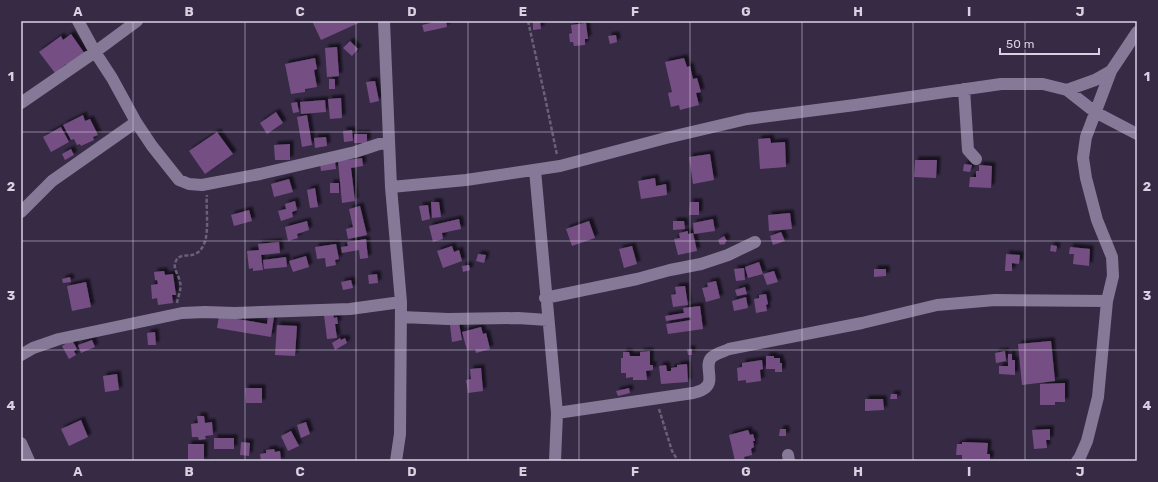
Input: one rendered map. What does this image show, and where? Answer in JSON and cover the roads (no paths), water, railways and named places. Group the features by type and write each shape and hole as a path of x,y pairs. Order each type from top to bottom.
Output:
{"street":[{"path":"78,21 136,122 179,180 189,184 202,185 260,174 355,152 389,142"},
{"path":"21,104 137,21"},
{"path":"384,21 391,186 401,302 400,434 396,461"},
{"path":"1077,461 1087,441 1098,397 1107,301 1114,276 1112,257 1097,220 1086,178 1084,158 1086,137 1111,71 1137,32"},
{"path":"1067,90 1095,80 1111,71"},
{"path":"391,186 466,180 560,166 666,138 747,119 1001,84 1043,84 1067,90 1095,112 1137,134"},
{"path":"964,89 968,150 976,159"},
{"path":"21,212 52,181 136,122"},
{"path":"535,170 545,298 557,413 555,461"},
{"path":"545,298 638,279 670,270 701,264 728,255 755,242"},
{"path":"557,413 693,393 708,386 708,366 710,359 716,354 729,350 862,323 937,305 995,300 1107,301"},
{"path":"21,354 59,338 176,314 350,309 401,302"},
{"path":"401,317 448,319 518,318 548,320"},
{"path":"21,443 29,461"}]}
